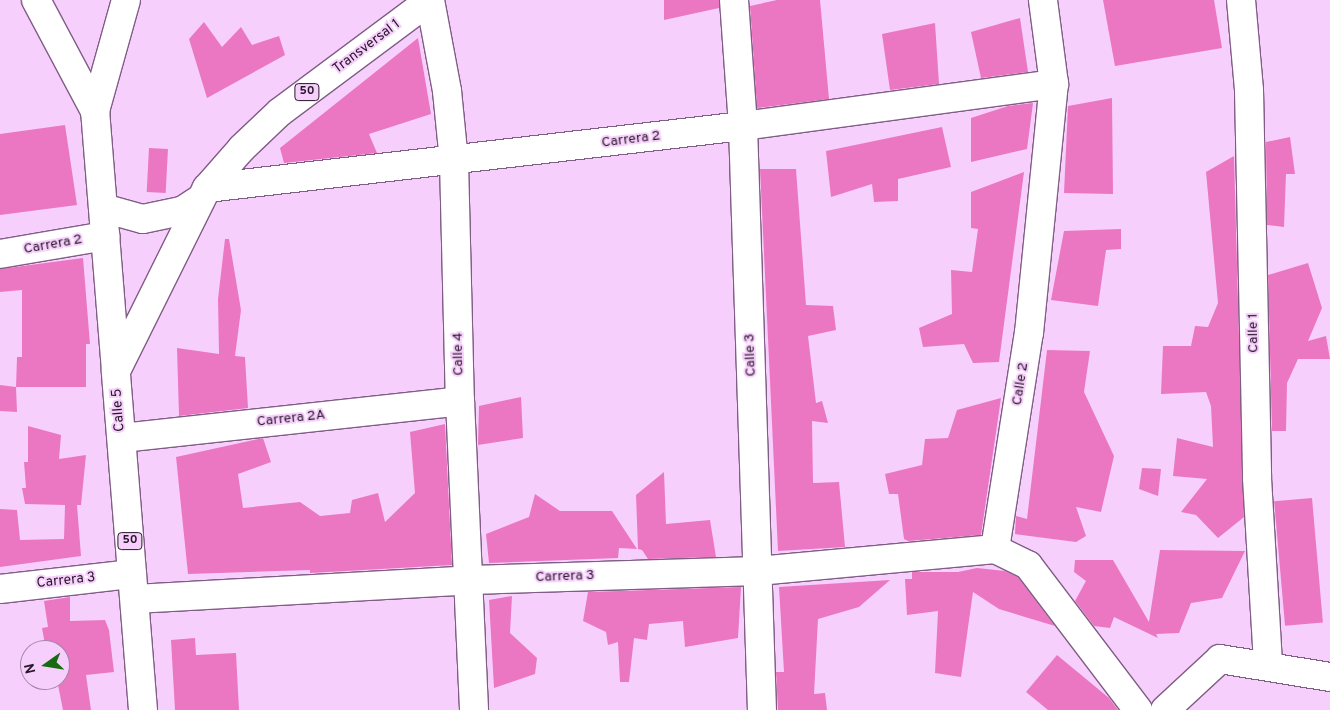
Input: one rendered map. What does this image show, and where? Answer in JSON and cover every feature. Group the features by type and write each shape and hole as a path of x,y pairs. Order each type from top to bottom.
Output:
{"main road":[{"name":"Calle 5","path":"36,0 96,111"},
{"name":"Calle 5","path":"126,0 96,111 143,710"},
{"name":"Calle 4","path":"430,0 447,91 454,161 460,400 470,580 474,710"},
{"name":"Transversal 1","path":"103,208 142,219 182,211 203,194 242,148 280,112 430,0"},
{"name":"Calle 3","path":"734,0 743,126 762,710"},
{"name":"Calle 2","path":"995,550 1029,333 1054,84 1043,0"},
{"name":"Calle 1","path":"1241,0 1249,90 1257,478 1268,665"},
{"name":"Carrera 2","path":"203,194 743,126 1054,84"},
{"name":"Transversal 1","path":"116,371 203,194"},
{"name":"Carrera 2","path":"0,254 105,236"},
{"name":"Carrera 2A","path":"122,438 460,400"},
{"path":"995,550 1028,565 1138,710"},
{"name":"Carrera 3","path":"0,589 470,580 758,571 995,550"},
{"path":"1165,710 1216,659 1268,665 1321,676"}],"building":[{"path":"664,0 719,0 719,8 664,20"},
{"path":"777,0 820,0 829,99 757,108 750,6"},
{"path":"1103,0 1214,0 1222,48 1115,66"},
{"path":"1020,18 1028,72 981,78 971,32"},
{"path":"204,22 222,47 241,27 252,45 279,36 285,55 207,98 189,39"},
{"path":"935,23 939,84 890,90 882,34"},
{"path":"418,38 431,114 369,134 377,153 284,163 280,148"},
{"path":"1112,98 1113,194 1064,193 1068,106"},
{"path":"1033,103 1027,149 971,162 971,118 1008,106"},
{"path":"65,125 77,205 0,215 0,134"},
{"path":"942,127 951,167 898,179 898,201 874,202 872,184 831,197 826,151"},
{"path":"1290,137 1295,174 1286,174 1284,227 1267,225 1266,142"},
{"path":"149,148 168,149 166,193 147,192"},
{"path":"1234,156 1244,517 1218,538 1196,515 1181,512 1207,479 1173,476 1177,438 1213,447 1211,406 1206,392 1161,394 1163,346 1191,346 1195,326 1208,327 1218,303 1206,172"},
{"path":"760,169 796,169 806,305 833,306 836,330 808,336 816,403 822,401 828,423 812,421 813,483 839,482 845,547 778,551"},
{"path":"1024,172 999,362 973,363 964,344 923,347 919,328 952,314 951,270 972,272 978,229 971,228 971,192"},
{"path":"1121,229 1121,249 1106,250 1098,306 1051,300 1064,231"},
{"path":"225,239 229,239 241,310 235,356 245,357 248,408 179,416 177,348 219,354 218,299"},
{"path":"83,258 90,344 86,344 86,387 16,387 17,357 22,357 22,290 0,292 0,269"},
{"path":"1308,263 1322,308 1308,341 1326,336 1330,359 1298,359 1287,383 1286,431 1272,431 1268,275"},
{"path":"1047,350 1090,351 1084,392 1114,456 1101,512 1076,507 1086,536 1076,542 1015,534 1016,516 1027,519"},
{"path":"0,385 16,387 17,412 0,411"},
{"path":"521,397 523,438 478,445 479,406"},
{"path":"1001,398 981,535 908,541 904,539 898,494 889,494 885,474 922,465 925,439 948,438 957,410"},
{"path":"445,424 452,565 310,573 310,570 188,574 176,457 263,438 271,462 238,474 243,508 300,502 320,516 350,513 352,500 378,493 385,522 415,493 410,432"},
{"path":"28,426 61,435 59,459 86,455 81,505 77,505 81,556 0,567 0,509 17,510 20,540 64,539 65,505 25,504 22,488 26,488 24,462 28,462"},
{"path":"1142,468 1161,469 1158,496 1139,489"},
{"path":"664,472 666,524 710,520 716,557 648,559 642,550 638,549 636,495"},
{"path":"535,494 560,511 612,511 637,549 619,548 618,558 489,563 486,534 529,517"},
{"path":"1312,498 1323,623 1285,626 1274,501"},
{"path":"1160,550 1245,551 1222,598 1191,603 1179,633 1156,634 1158,638 1114,617 1110,628 1094,626 1075,601 1086,581 1074,572 1075,560 1113,560 1149,622"},
{"path":"977,568 1005,571 1018,577 1055,626 999,609 973,592 961,677 935,673 938,611 907,615 905,579 912,579 912,572 958,572"},
{"path":"890,580 859,607 818,619 814,694 825,693 827,710 778,710 776,672 784,672 779,587"},
{"path":"741,587 738,638 685,647 683,621 649,624 647,640 634,638 629,682 620,682 618,642 608,645 606,632 583,621 588,592"},
{"path":"512,596 510,633 537,658 535,674 494,688 489,600"},
{"path":"70,597 70,621 105,620 109,630 114,672 86,675 91,710 63,710 59,690 70,690 70,640 44,640 42,628 48,627 44,601"},
{"path":"195,638 196,655 236,653 239,710 175,710 171,640"},
{"path":"1057,655 1109,698 1118,710 1048,710 1026,692"}]}
